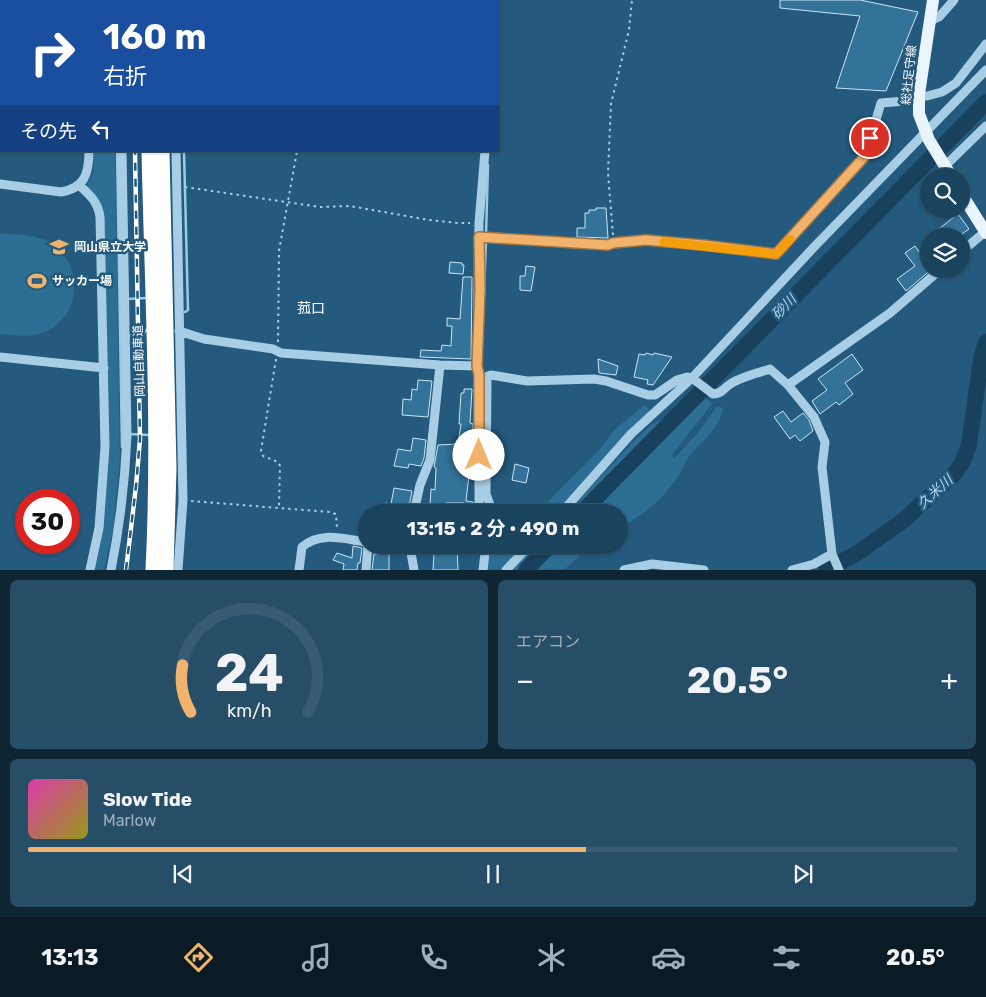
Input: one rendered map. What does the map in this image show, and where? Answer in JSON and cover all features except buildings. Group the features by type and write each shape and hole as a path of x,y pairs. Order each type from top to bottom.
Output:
{"highway":[{"name":"岡山自動車道","path":"149,152 155,419 153,570"},
{"path":"162,152 169,469 166,570"}],"main road":[{"name":"総社足守線","path":"934,0 919,94 919,114 927,136 946,168"},
{"path":"970,207 986,232"}],"street":[{"path":"930,21 939,17 954,0"},
{"path":"927,96 942,92 956,83 986,44"},
{"path":"569,504 632,434 695,381 815,246 927,136 986,70"},
{"path":"483,238 608,245 646,240 776,254 865,156 881,103 905,101"},
{"path":"946,168 986,126"},
{"path":"0,184 61,192 69,191 79,185 88,170 89,152"},
{"path":"111,570 120,525 126,476 127,434 122,152"},
{"path":"176,152 183,500 178,570"},
{"path":"486,152 480,223 483,238 480,290 486,494 490,504"},
{"path":"79,185 95,200 100,217 105,456 99,528 90,570"},
{"path":"970,245 986,232"},
{"path":"788,385 890,313 931,278"},
{"path":"179,332 204,339 273,348 281,353 440,365 526,381 594,379 648,395 655,395 677,380 687,377 713,394 720,394 731,383 770,369 788,385 814,417 825,442 822,468 833,556 839,570"},
{"path":"0,357 104,368"},
{"path":"416,504 420,485 430,460 440,365"},
{"path":"479,504 482,374"},
{"path":"299,570 302,547 314,539 326,537 358,542"},
{"path":"366,570 367,554"},
{"path":"411,554 414,570"},
{"path":"483,570 485,554"},
{"path":"506,570 521,554"},
{"path":"792,570 833,556"},
{"path":"624,570 652,564 704,570"}],"path":[{"path":"613,243 608,174 611,104 630,30 632,0"},
{"path":"279,507 280,466 278,462 263,456 261,451 278,351 279,251 297,152"},
{"path":"187,187 320,207 350,206 458,224 480,223"},
{"path":"183,500 279,507 336,514 338,520 337,538"}],"shaded area":[{"path":"94,152 115,152 120,459 113,529 104,570 92,569 101,527 104,222 87,184 94,172"},
{"name":"サッカー場","path":"0,233 44,239 61,251 69,263 73,276 74,290 71,304 65,316 55,326 37,335 0,334"},
{"path":"705,397 712,404 672,455 674,459 701,429 717,406 723,408 714,429 688,458 671,486 651,507 636,518 628,522 628,504 575,504 633,442 651,425"},
{"path":"645,405 650,411 564,504 546,504 600,449 614,430"},
{"path":"516,554 501,569 486,570 490,555"},
{"path":"526,554 582,554 565,569 511,570"}],"waterway":[{"name":"砂川","path":"590,504 986,102"},
{"path":"117,152 122,447"},
{"path":"184,152 188,310 185,312"},
{"path":"486,235 488,165"},
{"path":"481,365 486,240"},
{"path":"127,299 147,298"},
{"path":"126,336 143,334 149,327"},
{"name":"久米川","path":"826,570 859,552 904,520 955,473 962,463 969,445 981,359 986,342"},
{"path":"129,434 150,435"},
{"name":"砂川","path":"526,570 541,554"}],"railway":[{"path":"126,570 140,439 135,152"}],"slow traffic":[{"path":"664,242 776,254 790,239"}],"place":[{"name":"岡山県立大学","path":"59,247"},
{"name":"サッカー場","path":"37,281"}],"district":[{"name":"菰口","path":"311,308"}],"route":[{"path":"479,455 479,371 477,366 480,290 478,272 479,237 608,245 646,240 776,254 865,156 870,138"}]}
